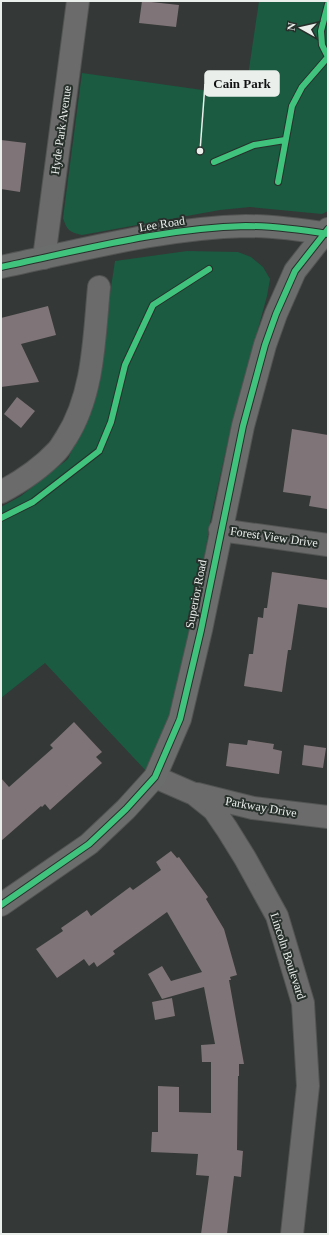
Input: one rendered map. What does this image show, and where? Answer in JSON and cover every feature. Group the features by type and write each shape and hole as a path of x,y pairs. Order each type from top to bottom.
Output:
{"street":[{"name":"Hyde Park Avenue","path":"44,258 78,1"},
{"name":"Lee Road","path":"1,267 107,243 202,228 248,226 327,232"},
{"name":"Superior Road","path":"1,906 89,844 126,810 155,777 180,719 243,426 264,345 295,272 327,232"},
{"path":"1,492 18,483 38,469 58,450 73,426 86,392 92,357 99,287"},
{"name":"Forest View Drive","path":"220,530 328,545"},
{"name":"Lincoln Boulevard","path":"155,777 194,794 214,810 228,829 277,916 303,1003 308,1086 292,1234"},
{"name":"Parkway Drive","path":"194,794 253,808 328,817"}],"green space":[{"path":"259,1 328,1 328,211 322,214 250,207 220,210 82,235 70,230 66,226 63,218 82,73 245,96"},
{"path":"187,251 238,252 251,257 263,267 270,279 267,296 231,427 211,517 192,630 170,720 147,772 45,663 1,698 1,507 21,496 68,459 94,398 115,261"}],"building":[{"path":"142,1 179,5 176,27 139,23"},
{"path":"1,140 26,143 20,192 1,189"},
{"path":"48,306 56,335 21,344 39,382 1,387 1,318"},
{"path":"17,397 35,411 21,428 4,414"},
{"path":"292,429 328,435 327,509 309,506 311,496 283,492"},
{"path":"272,572 328,580 328,608 298,604 291,650 288,650 282,692 244,686 249,654 253,654 258,617 263,618 264,608 267,608"},
{"path":"74,722 102,752 96,757 102,763 50,810 45,804 42,807 41,806 1,841 1,778 9,787 53,748 50,745"},
{"path":"248,740 274,744 273,749 282,751 279,774 226,766 229,743 247,745"},
{"path":"304,745 326,748 323,768 302,765"},
{"path":"171,851 177,858 179,857 208,897 206,899 224,929 237,975 230,977 231,980 229,980 244,1064 239,1064 238,1076 237,1150 243,1151 241,1177 234,1176 227,1234 201,1234 209,1176 196,1175 198,1154 151,1152 152,1132 158,1132 158,1086 179,1087 179,1112 211,1113 211,1062 202,1062 201,1045 215,1044 204,987 162,999 148,974 162,966 171,981 202,972 167,912 113,951 115,954 97,967 94,962 89,966 84,959 57,978 36,949 63,931 61,928 87,910 91,916 130,887 133,890 161,870 156,862"},
{"path":"172,998 175,1016 155,1020 152,1002"}],"cycle path":[{"path":"328,4 321,31 322,45 328,57"},
{"path":"278,182 292,106 302,87 328,57"},
{"path":"214,162 254,145 285,140"},
{"path":"1,267 92,247 153,235 184,231 246,226 328,234"},
{"path":"1,905 89,844 126,809 155,777 180,719 201,630 243,426 265,345 276,314 295,271 328,229"},
{"path":"1,518 33,502 99,451 111,422 125,365 153,305 209,269"}],"place":[{"name":"Cain Park","path":"200,151"}]}
